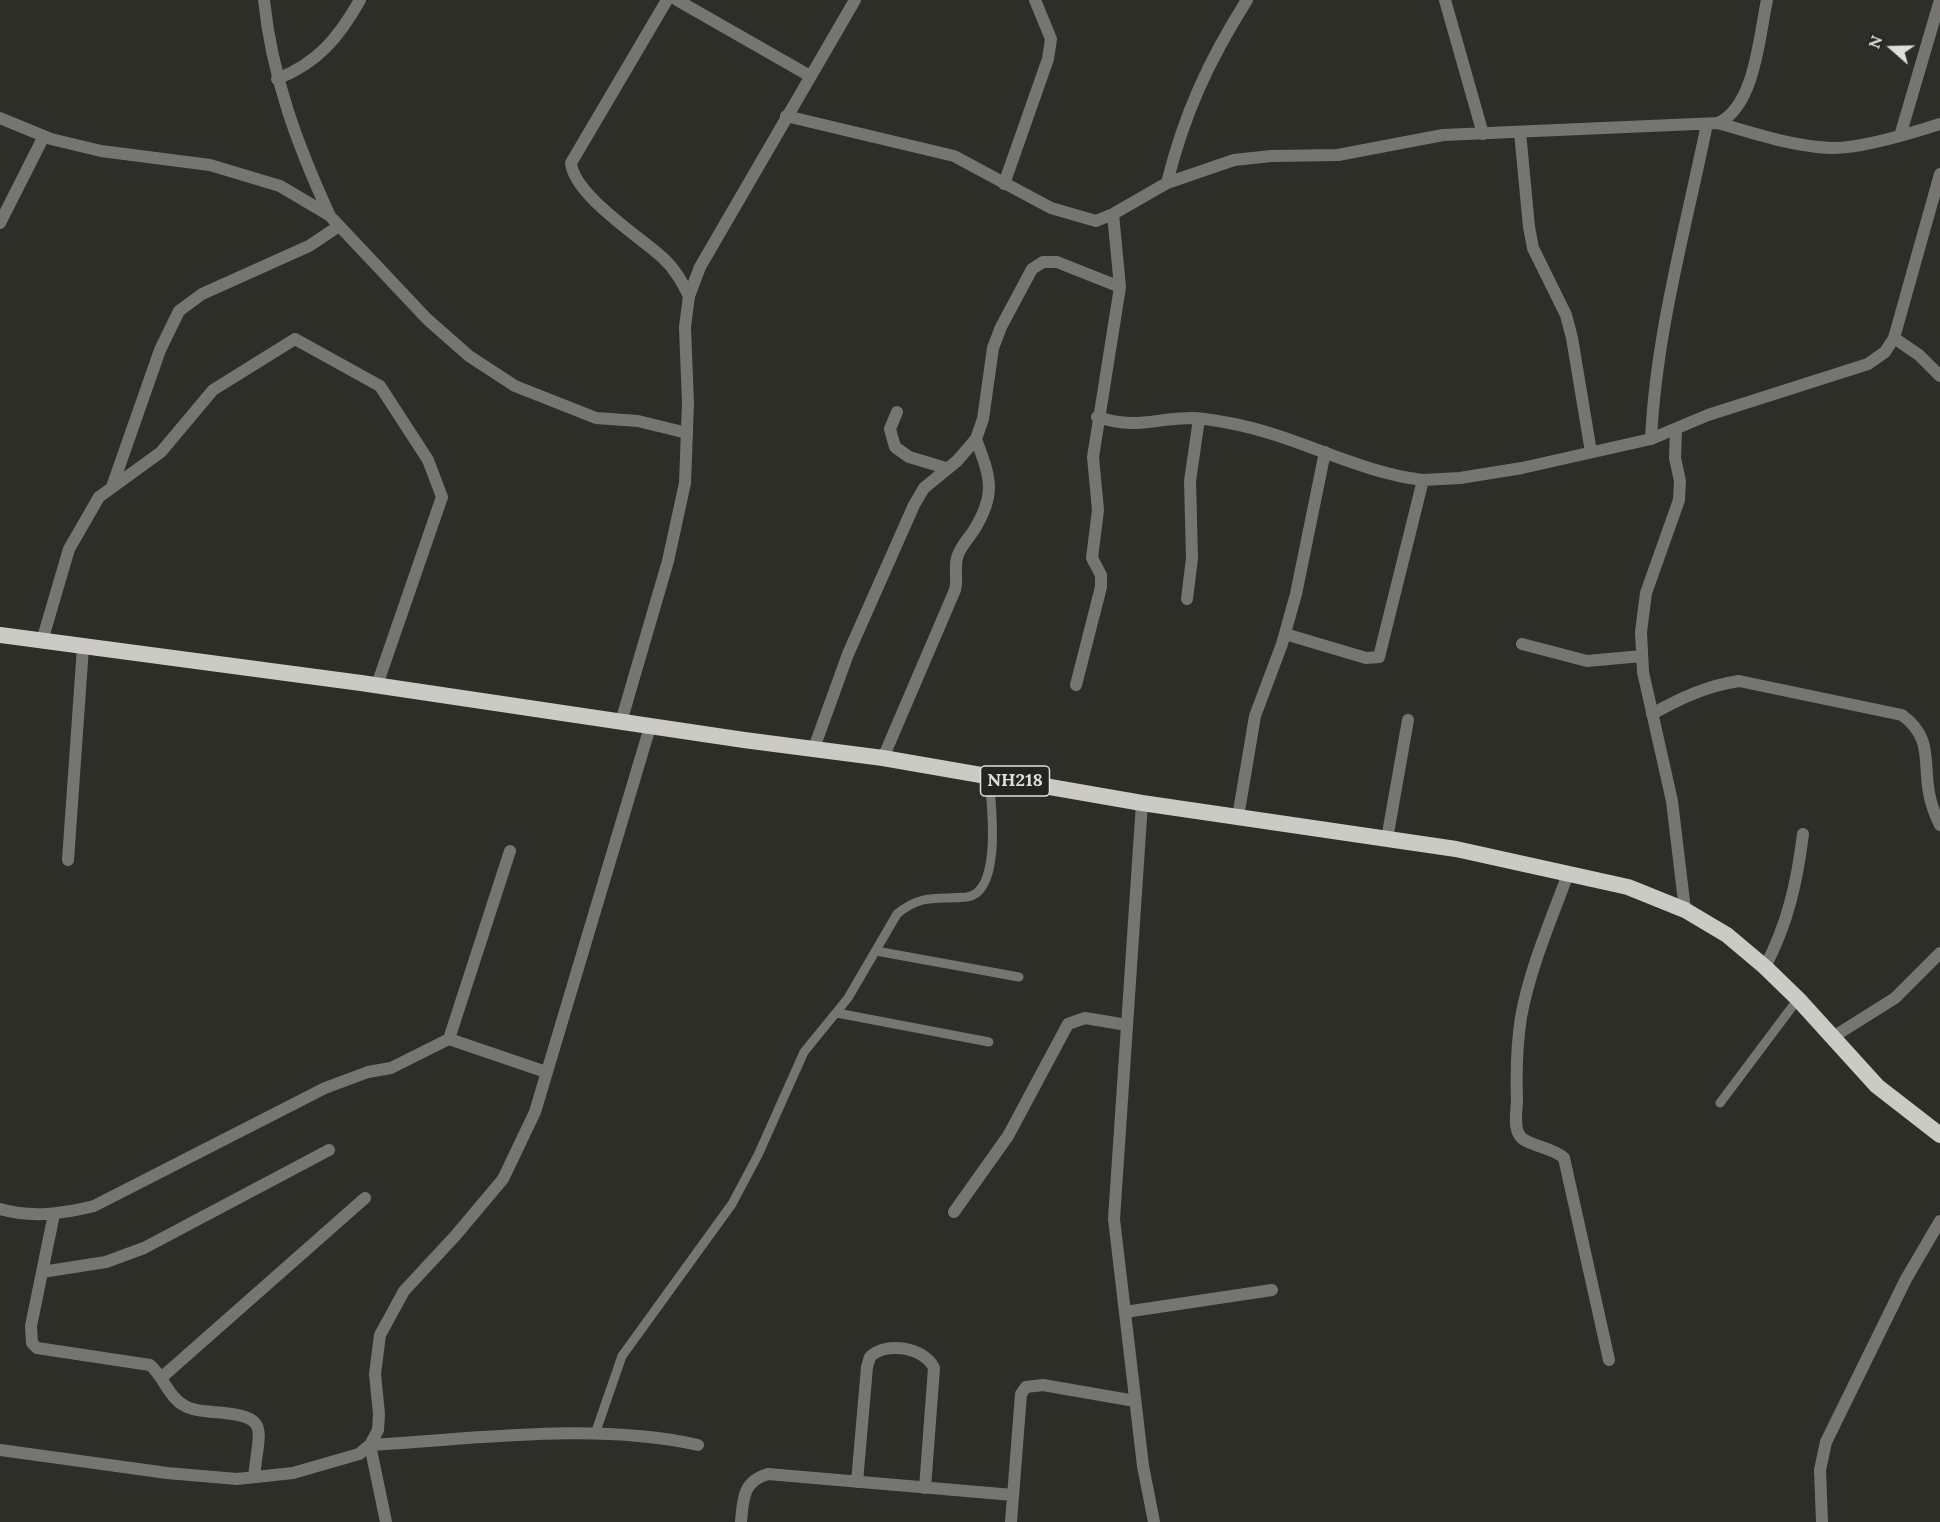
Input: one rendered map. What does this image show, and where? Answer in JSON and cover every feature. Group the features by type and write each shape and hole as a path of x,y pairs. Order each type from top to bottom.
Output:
{"highway":[{"name":"NH218","path":"0,635 377,685 621,722 884,758 1142,804 1456,849 1628,887 1685,910 1726,935 1765,967 1798,999 1877,1086 1940,1135"}],"street":[{"path":"264,0 272,57 278,79 302,157 329,215"},
{"path":"278,79 296,72 327,49 343,30 360,0"},
{"path":"667,0 571,163 575,178 601,206 663,258 675,271 689,296"},
{"path":"677,0 810,76"},
{"path":"621,722 668,561 685,483 687,433 684,327 689,296 700,267 855,0"},
{"path":"1004,184 1048,59 1051,39 1035,0"},
{"path":"1167,183 1190,103 1205,70 1247,0"},
{"path":"1445,0 1483,134"},
{"path":"786,116 944,153 978,167 1004,184 1051,208 1083,219 1096,220 1113,214 1167,183 1234,160 1271,156 1338,156 1443,135 1712,123 1730,118 1748,86 1767,0"},
{"path":"1900,136 1940,0"},
{"path":"0,118 44,136 101,151 210,165 280,186 329,215 427,319 469,356 515,386 596,418 638,421 687,433"},
{"path":"1712,123 1782,141 1834,148 1900,136 1940,124"},
{"path":"1651,439 1656,384 1668,311 1712,123"},
{"path":"1520,132 1533,248 1566,315 1591,452"},
{"path":"0,223 44,136"},
{"path":"1097,417 1129,425 1199,419 1262,431 1399,477 1423,480 1460,478 1522,468 1651,439 1708,415 1868,364 1885,352 1894,338 1940,174"},
{"path":"1076,685 1101,587 1101,575 1092,558 1098,510 1093,457 1097,417 1120,287 1113,214"},
{"path":"112,488 160,350 179,311 202,294 309,246 339,226"},
{"path":"814,748 848,654 914,505 924,488 962,456 976,439 983,419 993,348 1000,327 1032,269 1043,262 1057,262 1120,287"},
{"path":"1894,338 1919,355 1940,376"},
{"path":"42,641 69,549 99,496 161,452 213,390 295,339 380,386 428,460 442,497 377,685"},
{"path":"897,412 890,429 895,447 909,457 946,468"},
{"path":"1187,599 1192,558 1190,481 1199,419"},
{"path":"1676,430 1675,459 1680,481 1679,500 1646,592 1641,632 1642,656 1672,801 1685,910"},
{"path":"884,758 955,590 958,579 956,559 988,505 991,488 988,471 976,439"},
{"path":"1238,817 1255,716 1285,634 1308,540 1325,453"},
{"path":"1285,634 1366,658 1379,657 1423,480"},
{"path":"1522,644 1587,661 1642,656"},
{"path":"68,860 83,647"},
{"path":"1653,714 1689,693 1715,684 1738,681 1902,715 1915,725 1924,740 1929,794 1940,825"},
{"path":"1387,839 1408,720"},
{"path":"0,1450 167,1473 237,1479 293,1473 359,1454 370,1445 378,1430 379,1414 375,1374 380,1335 404,1291 456,1235 503,1179 535,1112 650,726"},
{"path":"1142,804 1114,1219 1143,1466 1154,1522"},
{"path":"1765,967 1781,935 1791,905 1798,879 1803,834"},
{"path":"449,1039 510,850"},
{"path":"1568,874 1536,963 1521,1017 1516,1075 1517,1123 1520,1136 1558,1152 1564,1158 1609,1360"},
{"path":"1833,1037 1895,998 1940,953"},
{"path":"954,1212 1008,1136 1068,1024 1085,1018 1127,1025"},
{"path":"0,1209 37,1215 54,1214 104,1201 325,1088 356,1075 391,1068 449,1039 546,1072"},
{"path":"42,1272 106,1262 144,1248 329,1150"},
{"path":"161,1378 365,1198"},
{"path":"54,1214 31,1326 32,1343 37,1348 138,1361 150,1365 174,1398 184,1406 194,1410 243,1414 256,1422 259,1428 254,1478"},
{"path":"1822,1522 1820,1470 1826,1442 1906,1279 1940,1221"},
{"path":"1125,1312 1272,1290"},
{"path":"857,1482 867,1367 870,1357 884,1348 915,1351 930,1360 934,1368 925,1488"},
{"path":"1011,1522 1021,1394 1026,1387 1043,1384 1135,1401"},
{"path":"370,1445 595,1434 666,1437 698,1445"},
{"path":"370,1445 386,1522"},
{"path":"741,1522 744,1493 756,1477 768,1474 1013,1495"}],"lane":[{"path":"595,1434 622,1356 732,1204 758,1155 804,1052 837,1013 897,914 909,904 924,898 969,897 983,888 988,871 993,832 989,777"},
{"path":"876,951 1019,977"},
{"path":"1720,1103 1798,999"},
{"path":"837,1013 989,1042"}]}
